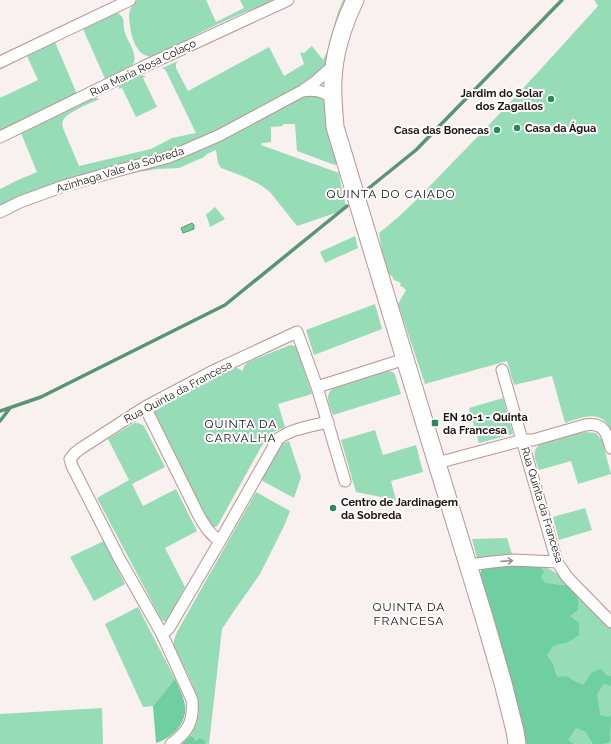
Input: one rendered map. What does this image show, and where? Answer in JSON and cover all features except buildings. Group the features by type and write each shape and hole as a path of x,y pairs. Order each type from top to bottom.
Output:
{"main road":[{"path":"355,0 343,29 334,65 332,81 335,126 484,617 503,683 517,744"}],"street":[{"path":"0,62 130,0"},
{"name":"Rua Maria Rosa Colaço","path":"0,138 144,67 288,0"},
{"name":"Azinhaga Vale da Sobreda","path":"0,212 20,202 64,186 169,157 188,150 220,135 302,91 315,82 334,65"},
{"path":"302,91 312,89 333,97"},
{"name":"Rua Quinta da Francesa","path":"171,744 185,731 191,721 193,710 192,700 162,634 119,558 72,466 70,459 74,453 145,407 211,372 297,332 317,387"},
{"path":"346,481 317,387 405,359"},
{"name":"Rua Quinta da Francesa","path":"502,370 557,562 567,577 611,622"},
{"path":"145,407 199,516 207,530 213,537 220,541"},
{"path":"162,634 169,628 278,439 291,432 328,422"},
{"name":"Rua Quinta da Francesa","path":"437,463 522,440 534,440 592,424 599,426 604,430 611,448"},
{"path":"468,566 513,560 557,562"}],"shaded area":[{"path":"138,0 206,0 216,22 244,8 240,0 273,0 265,5 240,14 213,27 162,54 151,57 139,51 131,34 129,18 130,11 131,7"},
{"path":"343,0 347,0 326,65 314,79 192,144 0,207 0,189 37,172 21,133 93,97 99,99 70,113 64,119 62,125 79,166 151,149 172,138 196,133 166,71 162,68 178,61 176,68 188,91 269,47 284,76 304,64 300,52 304,53 312,46 323,60 327,52 337,15"},
{"path":"594,0 611,0 611,430 607,423 602,419 591,416 565,423 552,376 514,385 507,361 425,384 398,304 406,290 400,286 401,283 394,280 384,264 379,233 416,200 525,86 598,6"},
{"path":"112,13 118,13 123,18 125,33 135,58 133,65 106,81 83,29 55,42 77,94 0,132 0,98 38,80 27,56 0,70 0,66"},
{"path":"139,75 146,76 143,78 157,107 136,117 122,88 119,89 119,87 121,84"},
{"path":"308,93 322,97 324,100 337,164 335,165 297,151 295,124 283,124 283,126 271,127 271,142 262,143 261,145 339,173 347,209 297,226 270,192 265,188 246,178 221,168 218,163 216,150 179,168 157,169 115,175 174,161"},
{"path":"215,207 225,219 210,227 206,214"},
{"path":"192,223 194,225 194,229 183,233 181,228"},
{"path":"355,236 358,248 325,263 320,252"},
{"path":"375,304 382,329 314,355 306,330"},
{"path":"290,345 297,348 312,394 278,404 285,427 275,431 261,447 218,525 216,527 211,527 152,409 213,375 235,367 242,371 245,364"},
{"path":"387,371 393,372 395,375 401,394 333,415 328,398 328,395 332,389"},
{"path":"503,398 513,434 479,443 469,408"},
{"path":"134,423 139,423 144,426 165,467 132,484 143,506 176,489 197,531 165,548 185,587 166,621 161,619 97,498 129,480 108,439"},
{"path":"375,430 383,455 416,445 423,472 391,481 396,500 356,492 341,440"},
{"path":"585,432 596,433 602,440 611,474 578,484 571,461 539,470 534,455 538,446 542,443"},
{"path":"289,441 301,477 294,498 259,479 281,444"},
{"path":"256,492 290,511 260,574 222,629 209,744 206,744 199,739 196,741 192,736 190,736 196,726 198,716 197,697 175,648 174,640 177,632"},
{"path":"585,508 592,530 559,540 553,517"},
{"path":"507,538 513,557 477,558 472,539"},
{"path":"104,541 125,584 94,601 70,557"},
{"path":"492,565 537,565 544,571 541,577 545,583 569,585 576,593 578,599 578,610 570,616 579,623 579,635 568,642 553,646 547,655 553,664 557,677 567,676 583,685 592,672 601,669 607,676 611,676 611,686 604,684 597,694 600,715 609,717 611,715 610,742 593,744 586,732 576,728 568,740 574,744 524,744 480,575 482,569"},
{"path":"537,565 556,573 561,577 611,627 611,744 524,744 481,571"},
{"path":"138,607 175,679 153,706 143,707 105,624"},
{"path":"175,679 185,706 184,719 173,734 156,743 153,706"},
{"path":"102,708 103,744 0,744 0,714"},
{"path":"190,736 192,736 196,741 200,738 205,741 206,744 182,744"}],"waterway":[{"path":"364,192 416,150 562,0"},
{"path":"0,411 41,397 225,305 347,206"},
{"path":"0,421 10,408"}],"place":[{"name":"Jardim do Solar dos Zagallos","path":"551,99"},
{"name":"Casa da Água","path":"517,128"},
{"name":"Casa das Bonecas","path":"497,130"},
{"name":"EN 10-1 - Quinta da Francesa","path":"435,423"},
{"name":"Centro de Jardinagem da Sobreda","path":"333,508"}],"district":[{"name":"QUINTA DO CAIADO","path":"391,194"},
{"name":"QUINTA DA CARVALHA","path":"241,431"},
{"name":"QUINTA DA FRANCESA","path":"409,614"}]}
